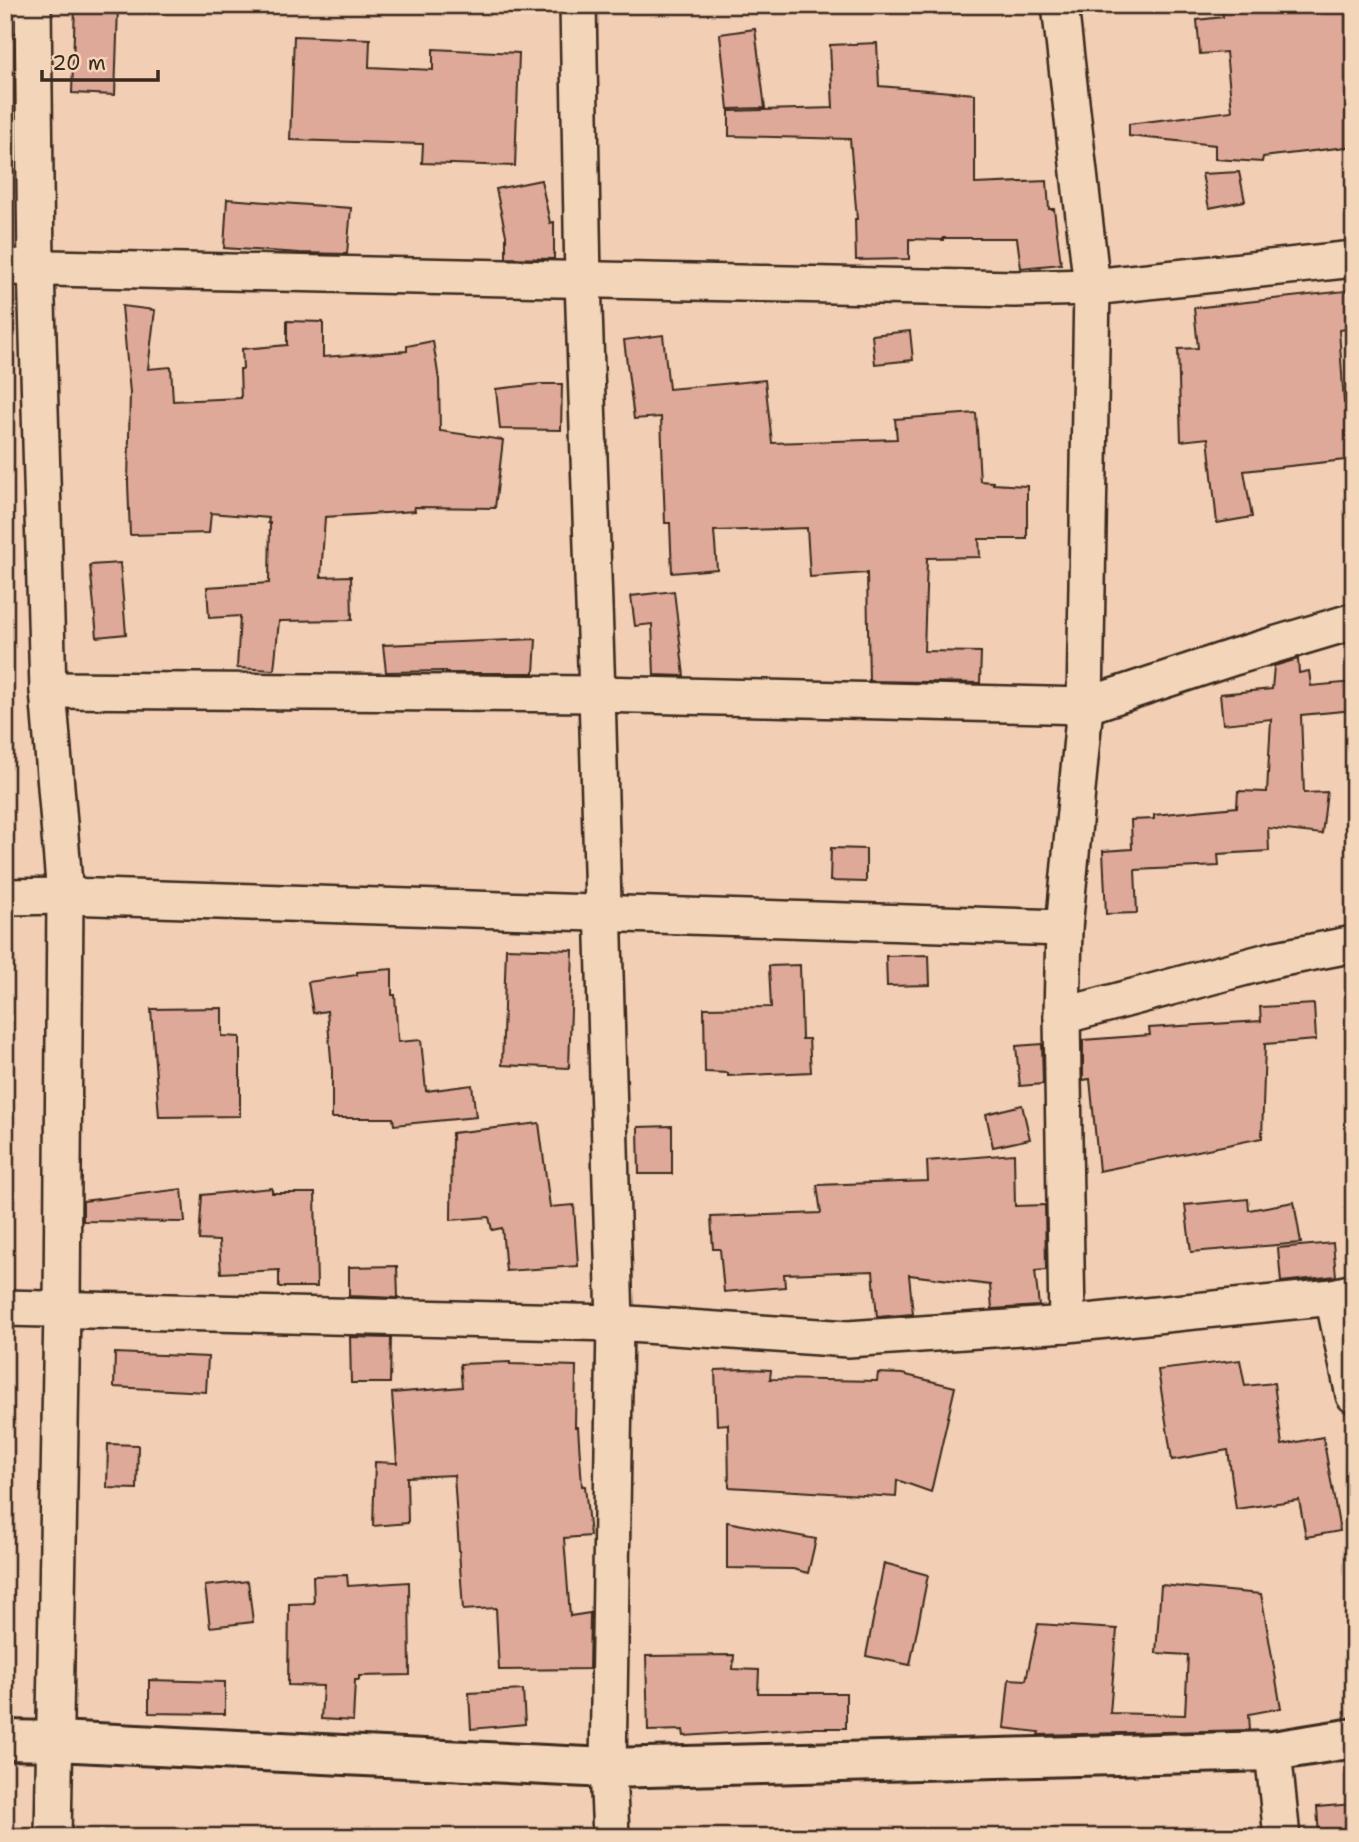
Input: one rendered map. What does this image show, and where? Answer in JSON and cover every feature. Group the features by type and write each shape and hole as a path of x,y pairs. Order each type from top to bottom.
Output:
{"main road":[{"path":"5,1740 608,1768 1273,1751 1354,1738"}],"street":[{"path":"33,5 21,267 48,690 65,896 62,1308 53,1837"},
{"path":"578,5 583,280 615,1324 608,1768 611,1837"},
{"path":"1060,5 1093,287 1085,706 1064,929 1062,1016 1067,1324"},
{"path":"21,267 1000,288 1093,287 1354,259"},
{"path":"48,690 597,694 1085,706 1354,621"},
{"path":"5,897 65,896 1064,929"},
{"path":"1062,1016 1272,960 1354,944"},
{"path":"5,1308 615,1324 849,1339 1067,1324 1343,1294 1354,1395"},
{"path":"1273,1751 1282,1837"}],"building":[{"path":"75,5 118,7 115,95 72,93"},
{"path":"1222,5 1354,5 1354,146 1263,157 1262,162 1215,159 1215,145 1129,136 1129,124 1232,111 1226,52 1200,54 1197,20 1223,17"},
{"path":"755,29 765,108 728,109 720,34"},
{"path":"294,36 370,39 369,67 433,70 433,49 519,53 515,166 422,163 423,144 290,140"},
{"path":"877,43 879,86 975,94 975,184 1047,181 1049,209 1054,209 1061,264 1021,268 1017,238 909,239 909,259 856,260 857,219 850,139 729,136 729,111 833,108 830,45"},
{"path":"1239,172 1245,201 1209,208 1202,174"},
{"path":"541,180 550,223 554,222 554,259 506,258 506,235 496,189"},
{"path":"227,199 351,208 347,254 224,248"},
{"path":"1354,290 1354,328 1339,330 1344,403 1354,402 1354,459 1244,471 1252,517 1217,523 1208,438 1181,441 1178,349 1198,348 1194,308"},
{"path":"122,306 155,310 148,369 171,367 173,401 241,398 242,349 287,345 287,321 323,322 323,357 407,351 407,346 433,341 439,380 440,431 503,440 495,508 414,507 415,511 325,517 321,577 351,576 352,620 279,621 274,670 237,668 240,616 209,618 207,587 269,583 269,518 211,513 209,533 130,535 130,393"},
{"path":"910,331 913,360 875,364 872,335"},
{"path":"663,335 669,389 765,380 772,443 897,439 895,419 976,413 980,481 1027,486 1027,539 979,539 980,557 927,558 924,651 981,652 980,683 869,681 867,573 810,577 807,528 714,531 717,569 672,573 670,523 665,523 661,417 634,419 624,340"},
{"path":"562,384 561,430 500,429 496,389"},
{"path":"120,563 126,634 97,637 90,565"},
{"path":"674,591 684,676 654,675 652,624 635,626 631,596"},
{"path":"536,639 534,673 386,672 383,645"},
{"path":"1298,659 1299,673 1309,671 1311,686 1354,682 1354,710 1301,715 1304,793 1327,792 1322,834 1268,828 1269,851 1218,854 1219,866 1135,870 1137,913 1106,914 1103,851 1132,849 1131,820 1154,819 1154,815 1237,807 1238,791 1267,792 1271,719 1223,724 1220,694 1272,689 1274,666"},
{"path":"831,848 866,849 866,882 830,881"},
{"path":"506,948 573,950 569,1068 502,1065"},
{"path":"929,955 930,985 887,986 886,956"},
{"path":"800,965 802,1039 809,1039 811,1072 728,1076 728,1073 705,1072 704,1008 771,1007 769,966"},
{"path":"392,969 392,995 395,995 398,1042 421,1040 426,1091 472,1085 476,1117 394,1125 393,1118 332,1118 332,1071 327,1011 313,1013 308,982 357,975 357,972"},
{"path":"1314,1004 1316,1040 1265,1044 1262,1138 1099,1171 1090,1079 1083,1080 1083,1040 1150,1035 1149,1028 1261,1021 1260,1007"},
{"path":"222,1008 222,1036 240,1037 240,1116 159,1117 151,1009"},
{"path":"1042,1044 1043,1084 1020,1086 1016,1046"},
{"path":"1022,1105 1030,1139 993,1147 986,1114"},
{"path":"539,1123 550,1207 574,1205 578,1266 506,1271 502,1228 492,1230 489,1217 451,1220 452,1133"},
{"path":"672,1126 672,1174 639,1174 638,1127"},
{"path":"1014,1154 1015,1206 1045,1205 1046,1270 1035,1271 1039,1306 992,1309 990,1285 909,1275 913,1314 877,1317 873,1271 784,1274 785,1287 724,1292 720,1249 713,1249 711,1217 821,1213 817,1185 928,1181 927,1161"},
{"path":"272,1188 272,1193 315,1193 317,1287 279,1287 279,1270 221,1273 219,1241 199,1240 202,1195"},
{"path":"182,1189 185,1222 83,1221 83,1201"},
{"path":"1248,1199 1249,1210 1294,1202 1301,1243 1191,1252 1185,1205"},
{"path":"1333,1243 1336,1276 1281,1282 1278,1248"},
{"path":"397,1266 398,1298 349,1296 349,1267"},
{"path":"350,1337 391,1338 390,1383 351,1383"},
{"path":"115,1353 208,1357 206,1392 114,1387"},
{"path":"1240,1360 1245,1386 1274,1383 1282,1445 1323,1437 1340,1531 1306,1537 1299,1500 1236,1509 1228,1450 1172,1460 1158,1370"},
{"path":"510,1362 576,1366 575,1427 578,1427 582,1486 585,1486 590,1536 564,1538 570,1616 590,1613 589,1669 499,1670 496,1608 463,1610 454,1475 407,1477 408,1523 373,1526 375,1462 397,1463 392,1393 462,1387 460,1364"},
{"path":"715,1370 771,1370 770,1379 877,1381 878,1373 902,1374 955,1387 931,1492 897,1480 896,1497 729,1487 728,1424 717,1425"},
{"path":"108,1444 138,1445 137,1489 107,1488"},
{"path":"727,1522 816,1539 808,1573 793,1569 727,1568"},
{"path":"884,1563 928,1575 910,1665 866,1656"},
{"path":"347,1575 348,1586 409,1582 410,1675 359,1676 359,1680 355,1680 353,1721 321,1719 323,1686 288,1685 289,1604 314,1603 313,1576"},
{"path":"248,1581 253,1622 210,1627 205,1586"},
{"path":"1161,1585 1261,1594 1281,1708 1249,1714 1250,1730 1038,1735 1039,1732 1004,1728 1009,1679 1026,1680 1038,1624 1117,1629 1110,1713 1185,1715 1188,1655 1156,1653"},
{"path":"734,1655 733,1669 759,1670 758,1693 846,1693 846,1728 684,1736 683,1730 648,1731 646,1656"},
{"path":"149,1680 225,1682 225,1714 149,1713"},
{"path":"523,1690 525,1724 471,1729 469,1693"},
{"path":"1354,1804 1354,1837 1319,1837 1317,1807"}]}
